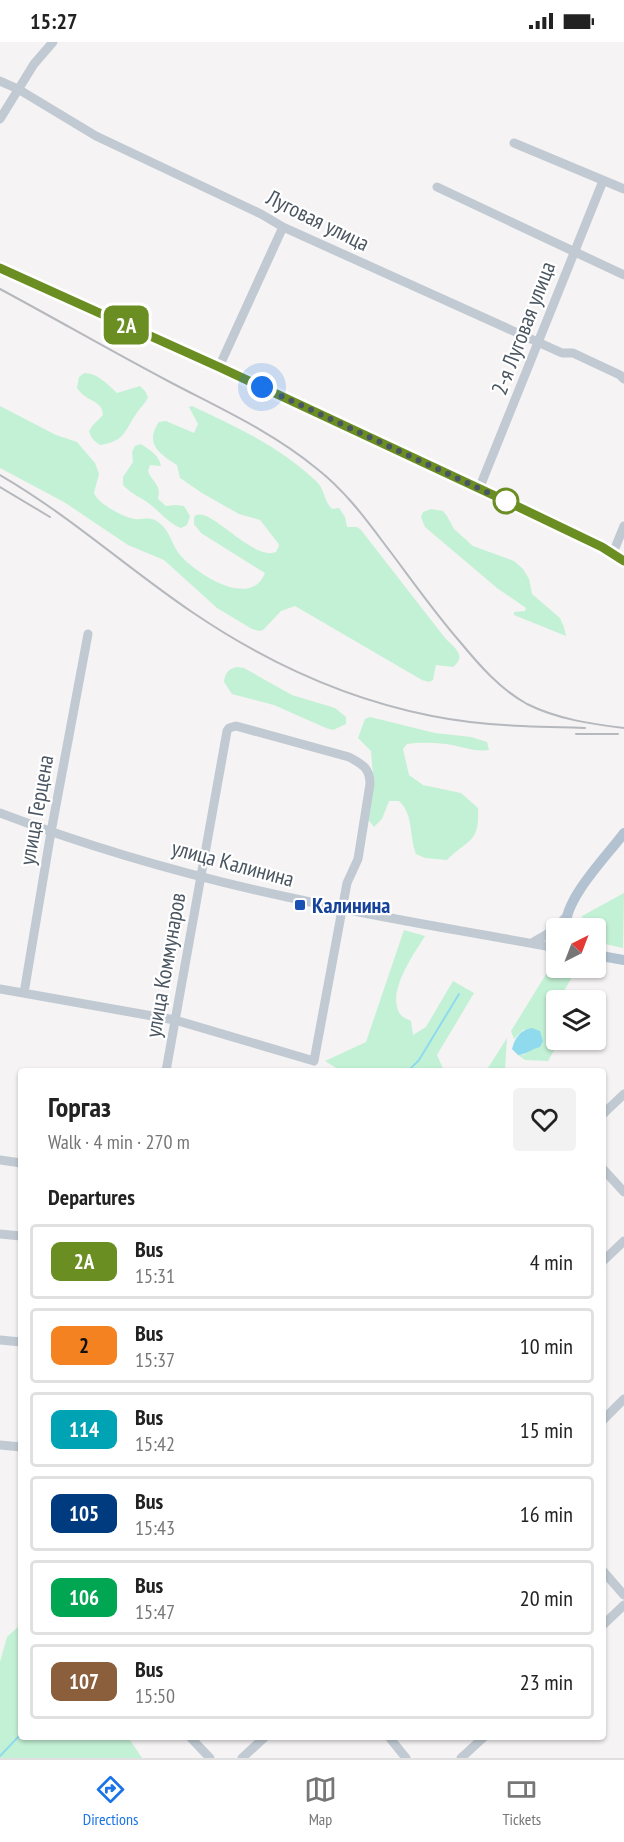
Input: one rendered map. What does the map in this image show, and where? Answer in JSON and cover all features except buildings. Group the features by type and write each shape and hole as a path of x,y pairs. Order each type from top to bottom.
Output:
{"main road":[{"path":"0,268 480,489 613,553 624,561"},
{"path":"567,918 572,901 624,832"},
{"path":"606,957 624,960"}],"street":[{"path":"0,119 34,64 53,42"},
{"name":"Луговая улица","path":"0,81 18,89 96,136 261,214 283,227 562,353 573,353 624,379"},
{"path":"514,143 624,189"},
{"name":"2-я Луговая улица","path":"480,489 603,181"},
{"path":"437,187 624,275"},
{"path":"219,367 283,227"},
{"path":"613,553 624,526"},
{"name":"улица Герцена","path":"24,993 88,634"},
{"name":"улица Коммунаров","path":"167,1068 227,731 232,726 349,757 368,770 370,784 358,859 347,883 343,909"},
{"name":"улица Калинина","path":"0,813 51,832 201,876 343,909 546,946"},
{"path":"0,989 175,1020 314,1061 343,909"},
{"path":"532,943 546,935"},
{"path":"606,1111 624,1094"},
{"path":"0,1160 18,1163"},
{"path":"606,1172 624,1192"},
{"path":"0,1234 18,1236"},
{"path":"606,1258 624,1241"},
{"path":"0,1340 18,1342"},
{"path":"606,1417 624,1399"},
{"path":"0,1445 18,1448"},
{"path":"606,1574 624,1595"},
{"path":"606,1622 624,1605"},
{"path":"193,1740 210,1758"},
{"path":"242,1758 262,1740"},
{"path":"391,1740 406,1758"},
{"path":"461,1758 481,1740"}],"green space":[{"path":"84,373 98,377 117,393 140,386 148,397 123,435 114,441 100,445 91,436 89,431 103,415 100,406 77,388 79,377"},
{"path":"0,406 56,435 77,442 95,463 99,474 94,493 100,501 124,516 135,519 152,519 158,522 189,564 211,579 237,588 248,588 258,583 265,573 201,533 194,524 194,517 200,515 209,518 255,549 266,553 276,552 278,543 260,520 239,514 180,478 177,465 156,448 153,436 159,422 166,421 194,433 198,424 189,407 192,406 257,439 288,458 316,481 329,506 332,509 339,508 345,517 347,527 357,527 361,530 456,649 459,656 457,663 453,667 436,665 433,680 429,682 422,680 295,606 281,611 263,630 252,629 217,608 164,560 128,545 64,502 0,468"},
{"path":"141,444 154,453 160,462 161,466 150,465 148,471 158,487 158,499 166,506 184,506 190,516 187,525 181,528 172,523 123,485 123,477 133,462 132,452 135,446"},
{"path":"431,509 443,511 454,529 473,546 514,561 523,569 529,579 532,594 560,618 566,636 514,615 514,612 525,611 526,608 497,588 425,527 421,517 423,512"},
{"path":"237,667 244,668 292,695 335,708 346,717 346,724 333,730 274,705 232,694 224,679 229,670"},
{"path":"370,717 435,733 471,737 487,742 489,750 426,743 407,744 403,749 409,775 423,785 461,793 478,808 475,834 467,844 447,860 425,858 416,854 409,819 399,801 389,801 382,819 374,827 367,818 373,776 371,751 358,738 365,719"},
{"path":"624,893 623,948 606,944 606,918 583,918 582,916"},
{"path":"404,930 425,936 403,974 396,995 400,1014 411,1021 413,1035 426,1027 453,981 474,993 437,1055 443,1068 336,1068 325,1061 366,1042"},
{"path":"546,974 546,978 571,978 565,990 546,990 546,1050 554,1050 548,1061 525,1060 518,1055 524,1055 533,1048 524,1029 514,1039 511,1031"},
{"path":"507,1038 505,1068 488,1068"},
{"path":"18,1627 18,1740 130,1740 142,1758 0,1758 0,1662 7,1637"}],"water":[{"path":"532,1028 540,1031 543,1041 540,1047 518,1055 512,1049 515,1041 521,1033"}],"waterway":[{"path":"411,1068 419,1060 459,994"},
{"path":"0,1756 18,1737"}],"railway":[{"path":"0,289 244,421 281,443 316,468 360,512 476,660 491,677 517,698 538,709 562,717 624,728"},
{"path":"0,475 50,507 219,630 277,662 337,689 400,709 451,719 489,724 585,728"},
{"path":"0,487 50,517"},
{"path":"576,734 618,734"}],"bus line":[{"name":"2А","path":"0,268 506,501 602,547 624,561"}],"place":[{"name":"Калинина","path":"300,905"}],"route":[{"path":"262,387 506,501"}]}
